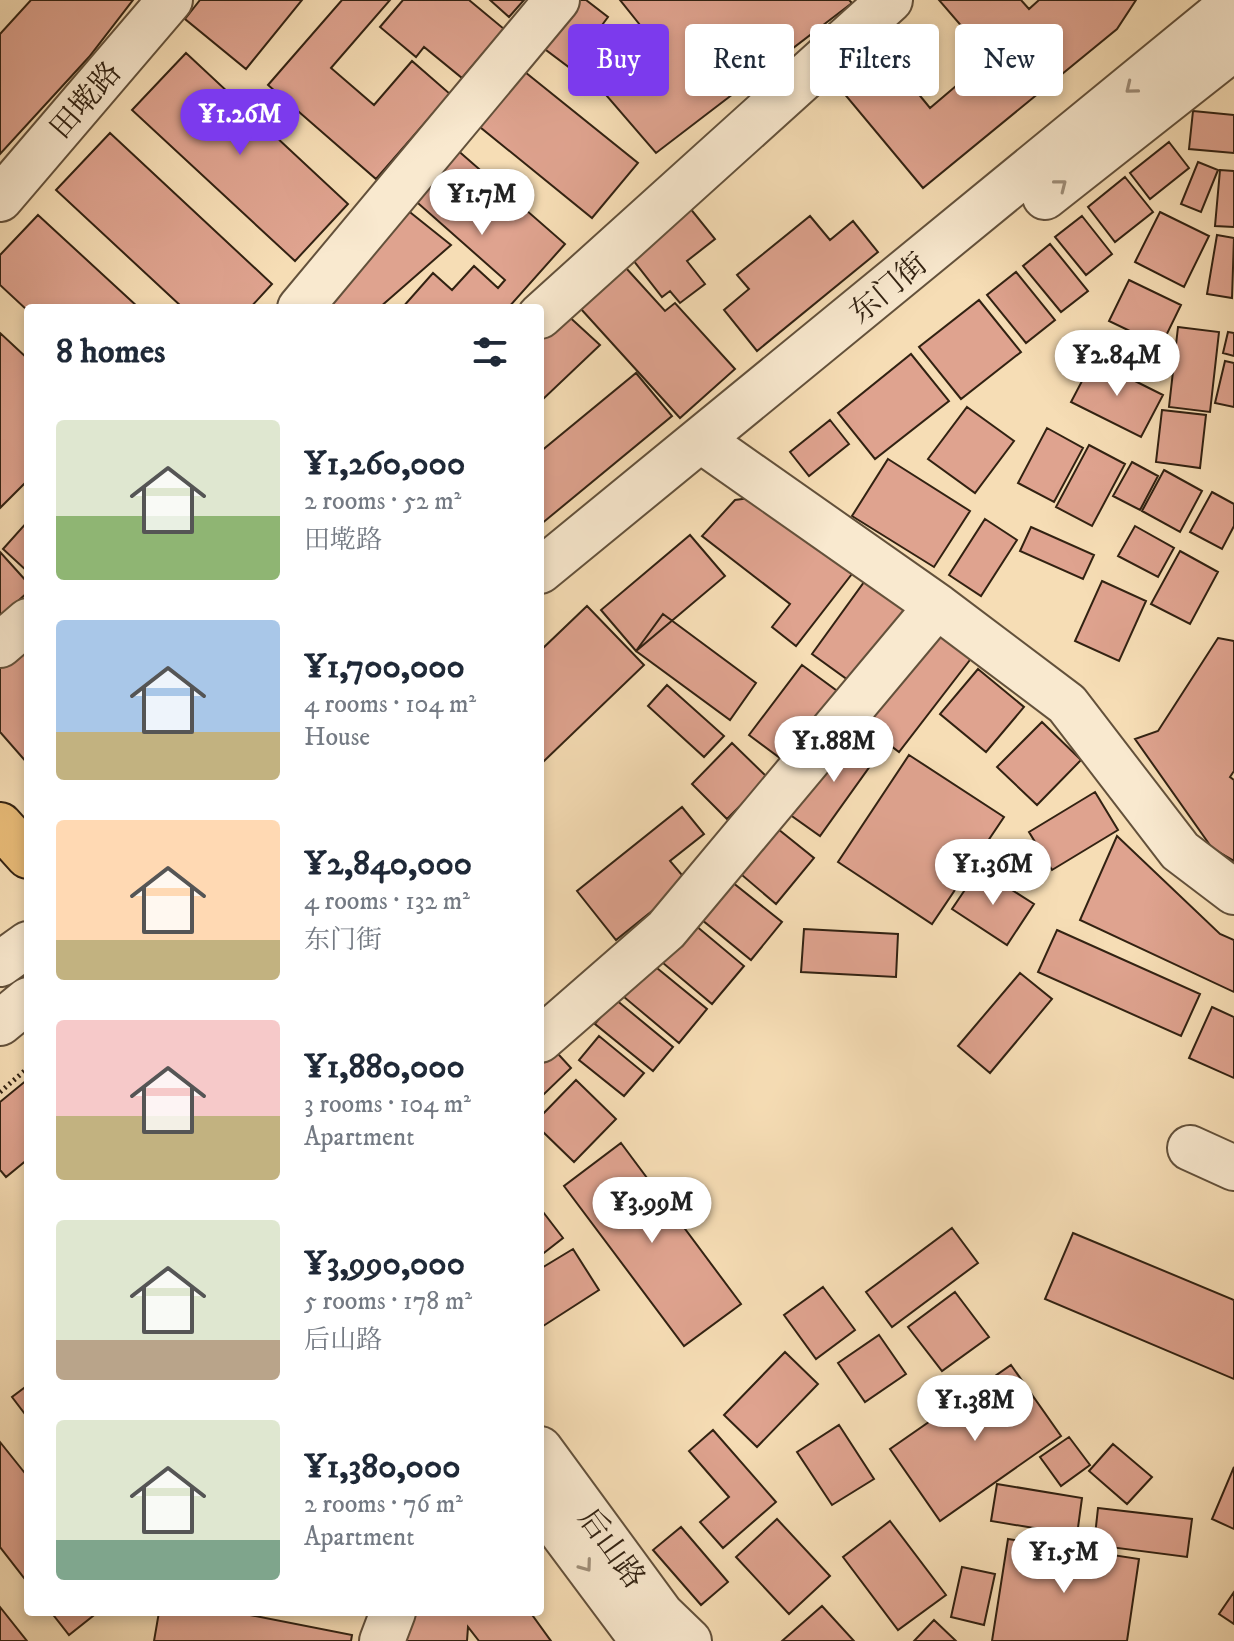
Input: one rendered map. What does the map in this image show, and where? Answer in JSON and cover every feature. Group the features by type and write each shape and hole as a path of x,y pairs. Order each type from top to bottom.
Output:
{"street":[{"name":"田墘路","path":"0,199 170,0"},
{"path":"303,304 557,0"},
{"path":"544,312 890,0"},
{"path":"1170,56 1195,0"},
{"name":"东门街","path":"544,596 712,447 1234,2"},
{"name":"东门街","path":"544,568 712,447 1234,48"},
{"path":"712,447 937,606 1067,704 1180,851 1234,892"},
{"path":"544,1037 666,930 937,606"},
{"path":"0,645 24,624"},
{"path":"0,964 24,947"},
{"path":"0,1023 24,1003"},
{"path":"1190,1148 1234,1168"},
{"name":"后山路","path":"544,1454 661,1614 689,1641"},
{"name":"后山路","path":"544,1508 643,1641"},
{"path":"382,1641 391,1616"}],"path":[{"path":"0,1092 24,1071"}],"building":[{"path":"31,0 133,0 89,57 0,154 0,34"},
{"path":"200,0 302,0 246,69 185,19"},
{"path":"342,0 390,0 331,68 374,105 412,61 450,94 376,179 268,85"},
{"path":"403,0 469,0 504,29 462,78 424,47 416,57 380,27"},
{"path":"490,0 524,0 509,17"},
{"path":"571,0 586,0 608,17 603,24 568,24 568,66 538,44"},
{"path":"620,0 849,0 852,3 825,24 810,24 810,35 794,47 794,24 685,24 685,96 730,96 656,153 607,96 669,96 669,24 639,24"},
{"path":"939,0 1021,0 1029,9 1039,0 1136,0 1117,29 1063,73 1063,24 960,24"},
{"path":"186,53 348,204 295,261 132,110"},
{"path":"520,68 638,163 592,218 475,123"},
{"path":"955,87 955,96 1035,96 923,188 846,96 920,96 930,108"},
{"path":"1193,111 1234,115 1234,153 1189,149"},
{"path":"110,133 272,284 254,304 179,304 56,190"},
{"path":"1169,142 1189,168 1150,199 1130,173"},
{"path":"455,148 565,244 512,304 406,304 433,273 452,290 474,266 498,288 505,280 411,197"},
{"path":"1198,162 1218,170 1201,212 1181,204"},
{"path":"1220,170 1234,171 1234,227 1215,226"},
{"path":"1125,177 1153,212 1115,242 1088,207"},
{"path":"685,202 715,239 687,261 705,284 680,303 670,291 662,297 630,256"},
{"path":"401,205 451,245 384,304 321,304"},
{"path":"1160,212 1209,236 1184,287 1135,262"},
{"path":"38,215 135,304 24,304 24,307 0,285 0,255"},
{"path":"810,216 830,240 853,221 878,252 757,351 724,310 749,289 737,275"},
{"path":"1082,216 1112,254 1086,275 1055,237"},
{"path":"1217,235 1234,238 1232,298 1207,294"},
{"path":"1050,244 1088,291 1061,312 1023,266"},
{"path":"616,257 665,311 675,303 735,369 680,418 571,298"},
{"path":"1016,272 1055,320 1026,343 987,295"},
{"path":"1129,280 1181,305 1161,346 1109,321"},
{"path":"979,300 1021,352 961,399 919,347"},
{"path":"564,312 600,345 544,398 544,334"},
{"path":"1178,327 1219,332 1210,412 1169,407"},
{"path":"1228,332 1234,333 1234,356 1223,353"},
{"path":"0,333 24,355 24,484 0,508"},
{"path":"911,354 949,401 875,459 838,413"},
{"path":"1093,360 1163,395 1141,437 1071,402"},
{"path":"1225,361 1234,363 1234,407 1215,403"},
{"path":"636,373 672,416 544,522 544,449"},
{"path":"967,407 1014,441 975,493 928,459"},
{"path":"1162,410 1206,415 1200,468 1156,462"},
{"path":"830,420 849,444 809,476 790,452"},
{"path":"1047,428 1083,448 1054,502 1018,483"},
{"path":"1089,445 1125,464 1092,526 1056,507"},
{"path":"888,459 970,511 934,567 852,516"},
{"path":"1132,462 1158,476 1140,510 1113,496"},
{"path":"1164,470 1202,491 1180,532 1142,511"},
{"path":"1212,492 1234,504 1234,526 1222,549 1190,532"},
{"path":"757,497 855,570 796,646 772,627 790,604 702,536 735,500"},
{"path":"985,519 1017,540 981,596 949,575"},
{"path":"24,525 24,568 3,549"},
{"path":"1135,526 1174,548 1158,577 1118,556"},
{"path":"1031,527 1094,555 1083,579 1020,551"},
{"path":"690,535 725,576 636,651 601,610"},
{"path":"1180,551 1218,572 1190,624 1151,604"},
{"path":"0,552 24,579 24,596 0,617"},
{"path":"867,578 910,609 855,685 812,654"},
{"path":"1102,581 1146,601 1119,661 1075,641"},
{"path":"587,606 644,665 544,761 544,647"},
{"path":"663,614 756,683 730,720 636,651"},
{"path":"936,627 973,656 899,752 861,723"},
{"path":"24,634 24,759 0,732 0,655"},
{"path":"1218,638 1234,641 1234,771 1230,777 1234,780 1234,861 1212,848 1135,739 1158,731"},
{"path":"802,665 844,696 792,767 749,735"},
{"path":"978,669 1024,707 986,752 940,714"},
{"path":"667,685 724,736 704,757 648,706"},
{"path":"1042,722 1081,760 1037,805 997,767"},
{"path":"847,733 878,755 820,836 789,814"},
{"path":"732,743 768,778 727,819 692,784"},
{"path":"909,755 1004,817 932,924 838,862"},
{"path":"1095,792 1118,830 1052,870 1029,832"},
{"path":"682,807 704,834 670,861 688,882 616,940 577,891"},
{"path":"773,825 814,858 776,904 736,870"},
{"path":"1117,836 1220,934 1234,940 1234,992 1080,920"},
{"path":"979,869 1034,904 1007,945 952,909"},
{"path":"727,878 782,922 751,960 696,915"},
{"path":"689,920 744,966 712,1004 657,958"},
{"path":"804,929 898,934 896,977 801,972"},
{"path":"1057,930 1200,994 1181,1036 1038,972"},
{"path":"652,964 707,1009 679,1043 624,997"},
{"path":"1020,973 1052,999 990,1073 958,1046"},
{"path":"615,999 673,1047 653,1071 595,1024"},
{"path":"1212,1007 1234,1017 1234,1078 1189,1058"},
{"path":"599,1036 644,1073 624,1096 579,1060"},
{"path":"548,1043 571,1068 544,1094 544,1046"},
{"path":"576,1080 616,1119 574,1162 544,1133 544,1113"},
{"path":"24,1082 24,1162 6,1177 0,1170 0,1102"},
{"path":"621,1143 741,1304 684,1346 564,1186"},
{"path":"544,1213 563,1238 544,1253"},
{"path":"952,1228 978,1263 892,1327 866,1292"},
{"path":"1073,1233 1234,1300 1234,1379 1045,1299"},
{"path":"573,1249 599,1290 544,1325 544,1267"},
{"path":"823,1287 855,1330 816,1359 784,1315"},
{"path":"955,1292 989,1337 942,1371 908,1327"},
{"path":"879,1335 906,1374 865,1402 838,1363"},
{"path":"785,1352 818,1384 757,1447 724,1415"},
{"path":"1011,1365 1061,1436 940,1521 890,1449"},
{"path":"24,1388 24,1413 12,1397"},
{"path":"839,1425 874,1479 832,1505 797,1452"},
{"path":"713,1430 776,1502 723,1548 700,1522 729,1497 689,1451"},
{"path":"1069,1437 1090,1465 1061,1486 1040,1457"},
{"path":"0,1442 24,1472 24,1578 0,1547"},
{"path":"1113,1444 1152,1477 1127,1504 1089,1471"},
{"path":"1234,1467 1234,1529 1212,1519"},
{"path":"997,1484 1082,1498 1077,1535 991,1521"},
{"path":"1098,1508 1192,1519 1187,1557 1094,1545"},
{"path":"777,1519 830,1576 789,1614 736,1557"},
{"path":"890,1521 946,1595 898,1630 843,1557"},
{"path":"681,1527 728,1582 701,1605 653,1550"},
{"path":"1008,1539 1139,1559 1127,1641 992,1641"},
{"path":"962,1567 995,1574 984,1625 951,1617"},
{"path":"1234,1592 1234,1624 1219,1614"},
{"path":"822,1606 854,1641 782,1641"},
{"path":"0,1607 27,1641 0,1641"},
{"path":"54,1616 93,1616 69,1635"},
{"path":"158,1616 255,1616 352,1635 351,1641 154,1641"},
{"path":"411,1616 533,1616 551,1641 479,1641 468,1627 467,1641 404,1641"},
{"path":"934,1620 956,1641 914,1641"}]}
